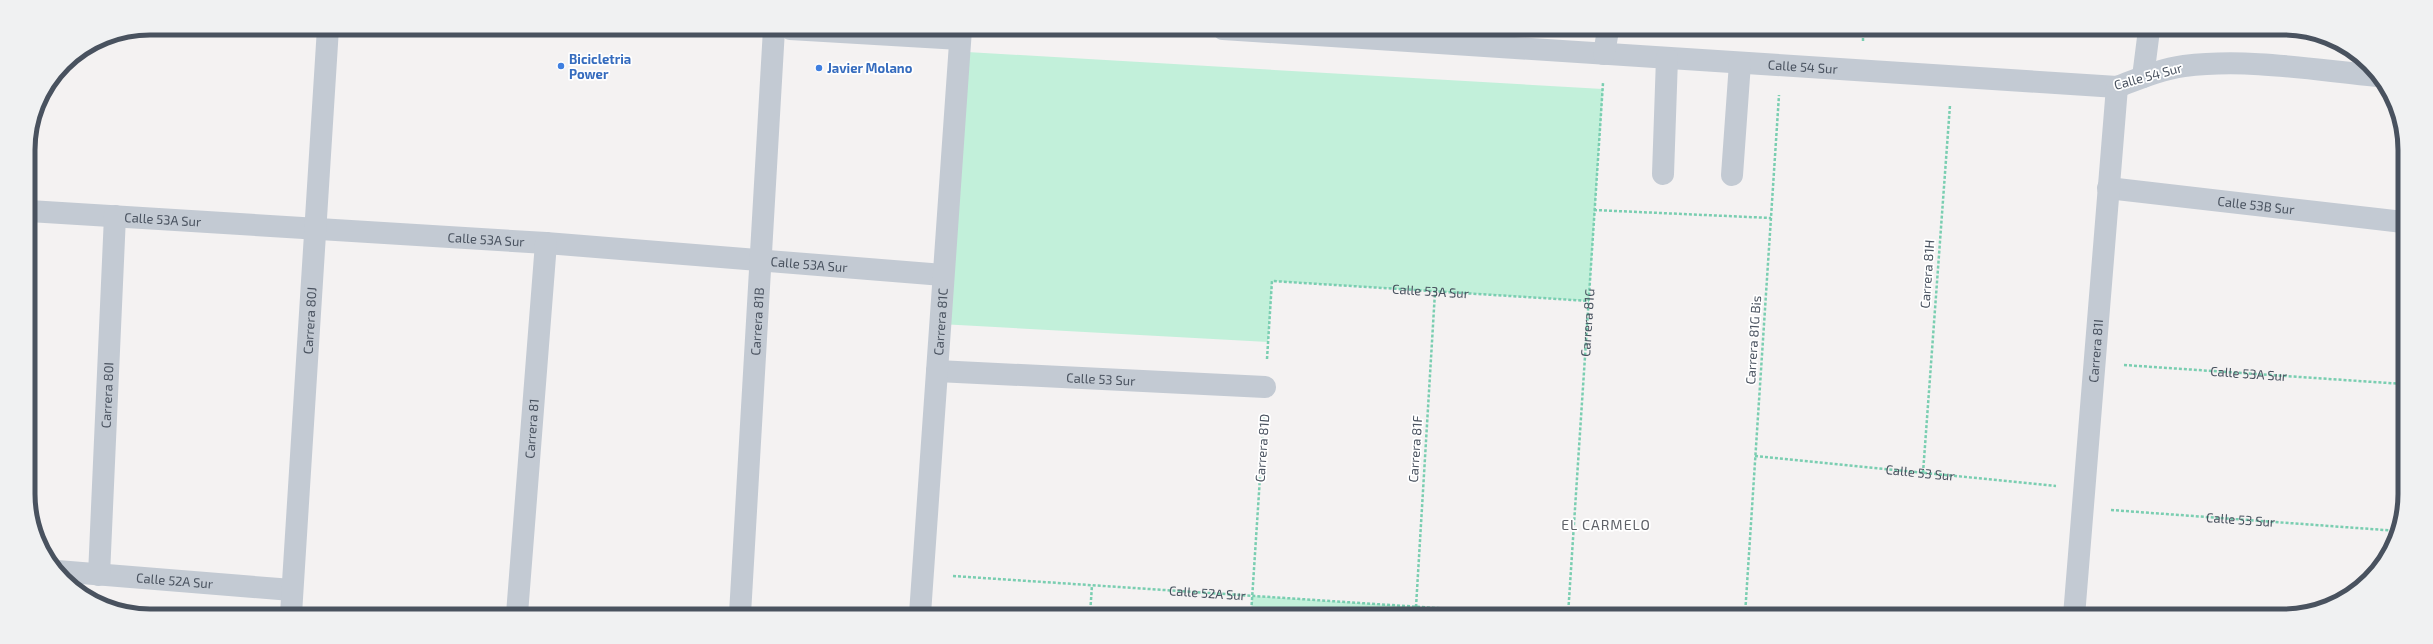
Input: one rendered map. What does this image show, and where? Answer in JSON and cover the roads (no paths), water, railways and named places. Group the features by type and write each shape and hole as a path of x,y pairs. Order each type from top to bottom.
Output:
{"street":[{"name":"Carrera 80J","path":"291,609 328,35"},
{"name":"Carrera 81B","path":"740,609 774,35"},
{"name":"Carrera 81C","path":"920,609 961,35"},
{"name":"Calle 54 Sur","path":"1352,35 1604,54 2117,87 2143,77 2183,66 2262,63 2369,75"},
{"path":"1604,54 1607,35"},
{"path":"2143,77 2148,35"},
{"path":"1663,174 1667,58"},
{"path":"1732,175 1740,63"},
{"name":"Carrera 81I","path":"2075,609 2117,87"},
{"name":"Calle 53B Sur","path":"2108,188 2398,221"},
{"name":"Calle 53A Sur","path":"35,211 546,243 761,259 943,275"},
{"name":"Carrera 80I","path":"99,575 115,216"},
{"name":"Carrera 81","path":"517,609 546,243"},
{"name":"Calle 53 Sur","path":"937,371 1265,387"},
{"name":"Calle 52A Sur","path":"67,573 292,590"}],"place":[{"name":"Bicicletria Power","path":"561,66"},
{"name":"Javier Molano","path":"819,68"}],"district":[{"name":"EL CARMELO","path":"1606,525"}]}
